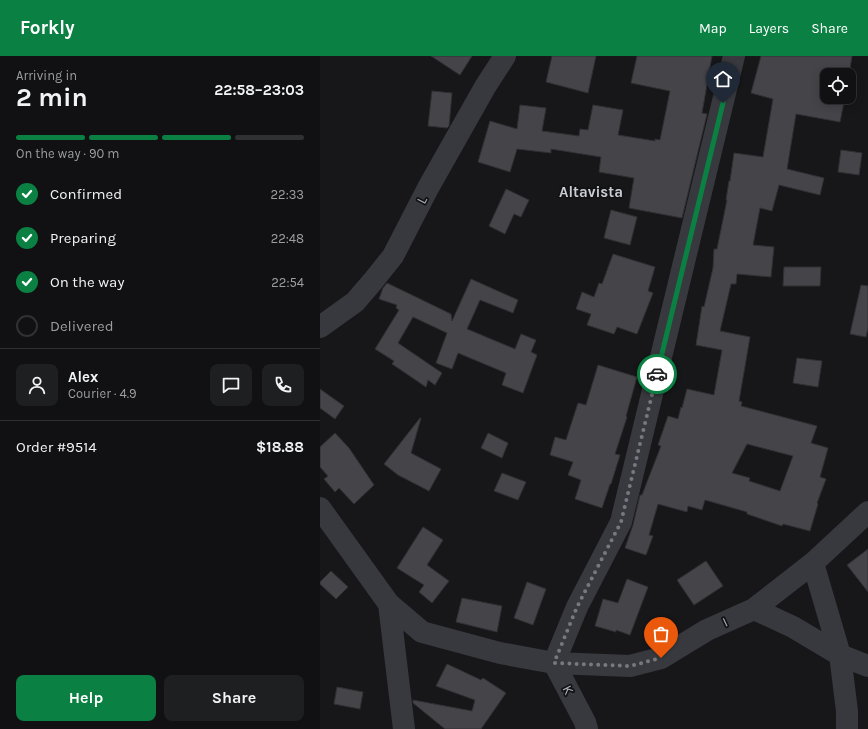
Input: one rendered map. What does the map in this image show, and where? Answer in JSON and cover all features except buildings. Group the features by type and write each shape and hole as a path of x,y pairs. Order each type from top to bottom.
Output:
{"street":[{"name":"L","path":"320,327 354,302 374,282 393,256 428,188 485,87 505,56"},
{"path":"554,663 577,607 621,522 734,56"},
{"path":"320,508 389,604 404,729"},
{"name":"I","path":"389,604 422,632 500,653 554,663 630,666 661,658 707,630 754,608 813,563 868,512"},
{"path":"813,563 840,655 847,729"},
{"path":"754,608 792,627 840,655 868,666"},
{"name":"K","path":"554,663 585,722 587,729"}],"way so far":[{"path":"657,374 621,522 577,607 554,663 630,666 661,658"}],"district":[{"name":"Altavista","path":"591,192"}],"route":[{"path":"657,374 723,103"}]}
